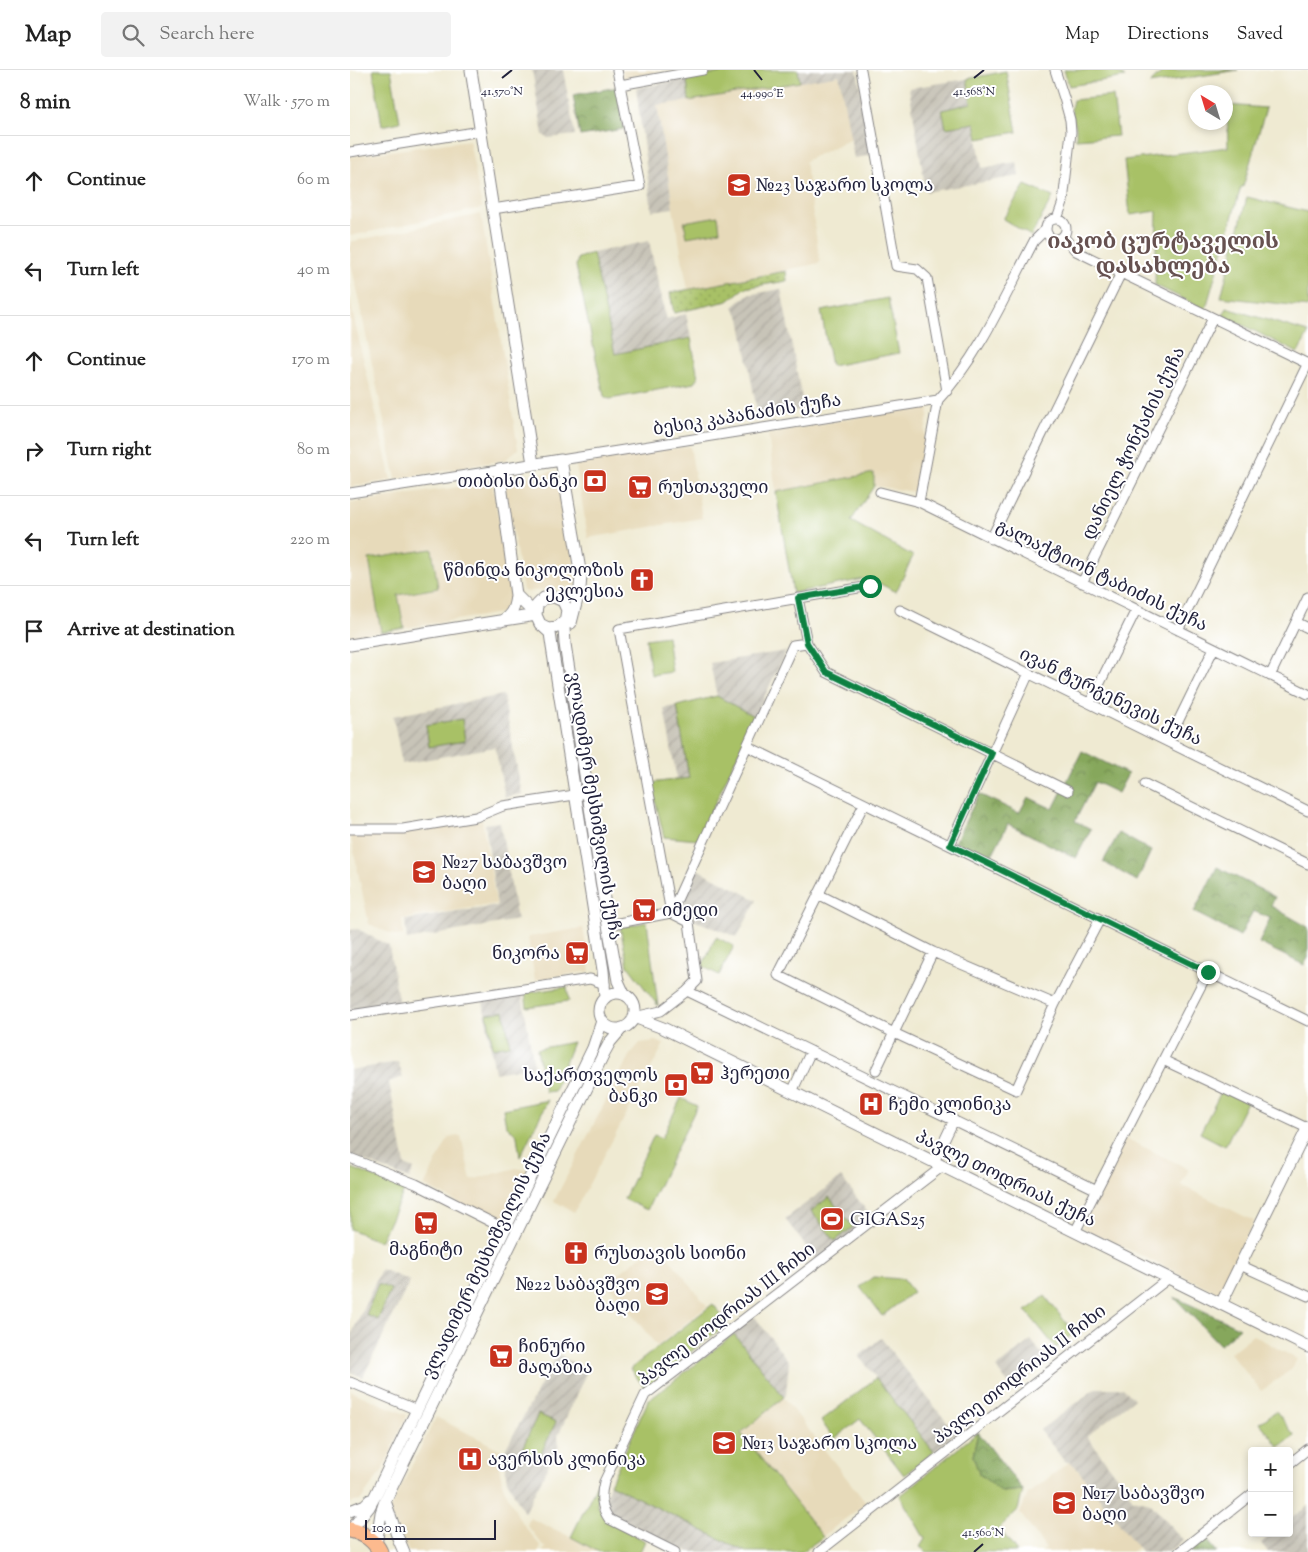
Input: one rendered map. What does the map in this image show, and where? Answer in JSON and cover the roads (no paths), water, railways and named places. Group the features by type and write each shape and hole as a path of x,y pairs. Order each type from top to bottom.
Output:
{"main road":[{"path":"350,1530 368,1536 378,1548"}],"street":[{"path":"472,70 533,464"},
{"path":"493,209 640,186 617,70"},
{"path":"620,85 702,70"},
{"path":"861,70 896,266 916,270 927,278 946,391"},
{"path":"1055,70 1070,120 1071,132 1063,202 1057,219"},
{"path":"350,152 481,131"},
{"path":"1045,230 1048,236 1054,239 1063,236 1066,231 1064,224 1057,219"},
{"path":"920,502 938,400 978,347 1034,242 1045,230 1049,222 1057,219"},
{"path":"1063,236 1076,251 1308,363 1178,630"},
{"path":"991,539 1121,273"},
{"name":"დანიელ ჭონქაძის ქუჩა","path":"1082,583 1213,318"},
{"name":"ბესიკ კაპანაძის ქუჩა","path":"561,460 938,400"},
{"path":"350,493 561,460 581,576 580,588 565,644"},
{"path":"498,470 516,595 515,606 508,618 501,621"},
{"name":"გალაქტიონ ტაბიძის ქუჩა","path":"880,492 920,502 991,539 1308,694"},
{"path":"671,913 619,629 870,586"},
{"path":"563,601 580,588"},
{"name":"ვლადიმერ მესხიშვილის ქუჩა","path":"516,595 550,633 605,984 605,998"},
{"path":"554,597 563,601 567,610 566,620 558,627 548,628 538,619 537,605 544,598 554,597"},
{"path":"1270,676 1308,597"},
{"path":"798,598 807,643 826,672 1068,790"},
{"name":"ივან ტურგენევის ქუჩა","path":"900,610 1308,811"},
{"path":"1090,703 1136,610"},
{"path":"350,645 501,621 538,619"},
{"name":"ვლადიმერ მესხიშვილის ქუჩა","path":"566,620 565,644 608,925 618,982 624,994"},
{"path":"1296,622 1308,628"},
{"path":"671,913 793,645 807,643"},
{"path":"1168,742 1214,648"},
{"path":"950,845 1029,673"},
{"path":"747,746 1308,1021"},
{"path":"1144,784 1308,864"},
{"path":"350,829 403,829 476,816 502,806 588,793"},
{"path":"864,804 778,975 894,1033 1016,1090 1055,1004 1100,919"},
{"path":"818,894 933,952 1055,1004"},
{"path":"608,925 671,913 689,922 697,981 661,1011 634,1017"},
{"path":"876,1070 933,952"},
{"path":"1075,1232 1208,972"},
{"path":"350,1015 590,979 605,984"},
{"path":"687,991 1097,1190"},
{"path":"614,993 624,994 634,1003 636,1010 632,1022 622,1028 615,1029 602,1021 600,1015 601,1003 605,998 614,993"},
{"name":"პავლე თოდრიას ქუჩა","path":"634,1017 658,1026 1308,1347"},
{"name":"ვლადიმერ მესხიშვილის ქუჩა","path":"380,1498 416,1410 593,1048 602,1021"},
{"name":"ვლადიმერ მესხიშვილის ქუჩა","path":"380,1498 604,1053 610,1042 622,1028"},
{"path":"792,1092 811,1051"},
{"path":"1163,1060 1308,1128 1221,1304"},
{"path":"939,1164 954,1120"},
{"path":"350,1158 416,1184 505,1229"},
{"name":"პავლე თოდრიას III ჩიხი","path":"675,1552 609,1519 604,1512 601,1500 604,1482 645,1395 939,1164"},
{"path":"1240,1265 1308,1296"},
{"name":"პავლე თოდრიას II ჩიხი","path":"819,1552 1169,1278"},
{"path":"350,1382 416,1410"},
{"path":"1293,1461 1308,1449"},
{"path":"1180,1552 1248,1497"},
{"path":"350,1511 380,1498"},
{"path":"350,1530 369,1507 380,1498"},
{"path":"378,1548 381,1513 380,1498"},
{"path":"380,1498 404,1552"}],"place":[{"name":"№23 საჯარო სკოლა","path":"739,185"},
{"name":"თიბისი ბანკი","path":"595,481"},
{"name":"რუსთაველი","path":"640,487"},
{"name":"წმინდა ნიკოლოზის ეკლესია","path":"642,580"},
{"name":"№27 საბავშვო ბაღი","path":"424,872"},
{"name":"იმედი","path":"644,910"},
{"name":"ნიკორა","path":"577,953"},
{"name":"ჰერეთი","path":"702,1073"},
{"name":"საქართველოს ბანკი","path":"676,1085"},
{"name":"ჩემი კლინიკა","path":"871,1104"},
{"name":"GIGAS25","path":"832,1219"},
{"name":"მაგნიტი","path":"426,1223"},
{"name":"რუსთავის სიონი","path":"576,1253"},
{"name":"№22 საბავშვო ბაღი","path":"657,1294"},
{"name":"ჩინური მაღაზია","path":"501,1356"},
{"name":"№13 საჯარო სკოლა","path":"724,1443"},
{"name":"ავერსის კლინიკა","path":"470,1459"},
{"name":"№17 საბავშვო ბაღი","path":"1064,1503"}],"district":[{"name":"იაკობ ცურტაველის დასახლება","path":"1163,252"}]}
